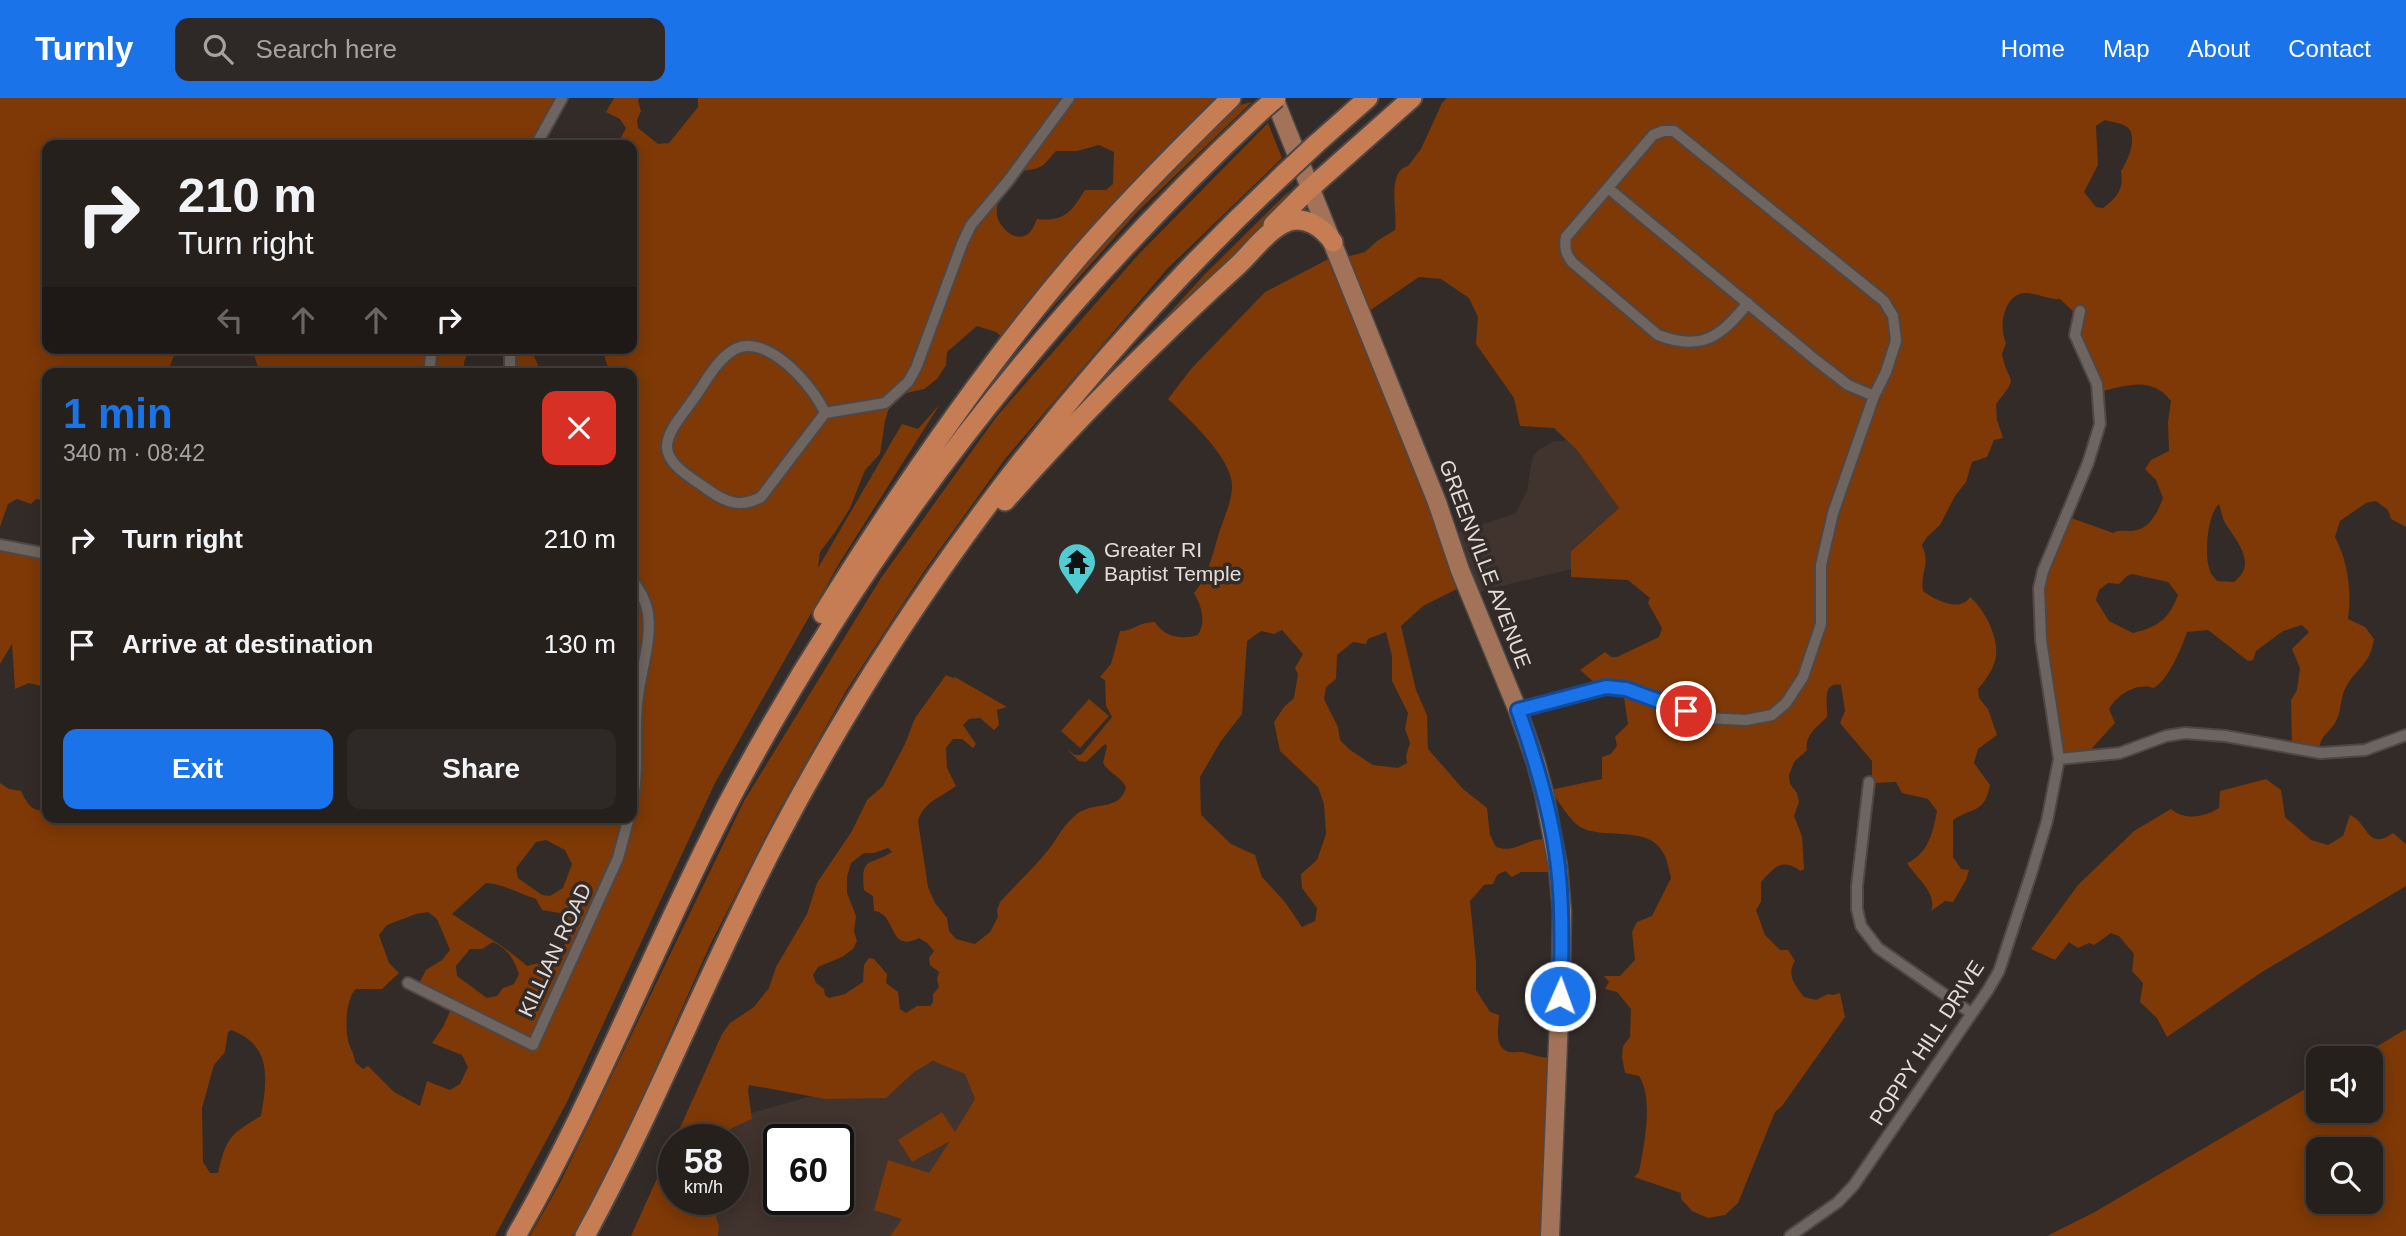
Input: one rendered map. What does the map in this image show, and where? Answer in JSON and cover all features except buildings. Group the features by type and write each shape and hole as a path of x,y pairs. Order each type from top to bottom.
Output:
{"highway":[{"path":"731,799 755,736 787,676 862,551 941,433 1007,344 1079,257 1147,182 1231,98"},
{"path":"585,1236 633,1144 732,929 778,838 855,701 944,565 1028,452 1122,340 1190,265 1286,172 1368,98"},
{"path":"944,565 1078,421 1311,187 1412,98"},
{"path":"516,1236 580,1115 686,888 731,799 779,710 887,541 950,455 1020,368 1093,284 1161,210 1270,103"},
{"path":"1211,288 1273,231 1288,222 1300,220 1312,223 1323,230 1332,242"}],"main road":[{"name":"GREENVILLE AVENUE","path":"1270,103 1311,187 1437,502 1460,570 1518,710 1544,793 1558,866 1562,912 1550,1236"}],"street":[{"path":"539,140 562,98"},
{"path":"825,413 819,398 788,365 757,347 743,346 731,351 717,366 675,427 668,439 667,449 671,459 683,471 714,494 731,502 748,504 761,497 825,413 886,402 908,382 916,368 971,225 1008,181 1069,98"},
{"path":"1518,710 1606,687 1626,689 1706,718 1746,720 1772,715 1786,703 1803,677 1821,624 1821,565 1833,513 1896,341 1893,316 1884,301 1674,131 1663,131 1646,141 1566,237 1567,255 1572,262 1658,335 1687,342 1700,342 1724,330 1748,303"},
{"path":"1608,188 1848,385 1874,396"},
{"name":"POPPY HILL DRIVE","path":"1790,1236 1838,1202 1890,1136 1999,971 2019,914 2047,821 2059,759 2041,640 2039,588 2043,571 2085,472 2100,424 2097,384 2075,335 2080,311"},
{"path":"0,545 42,553"},
{"path":"637,588 646,603 649,616 637,700"},
{"path":"2059,759 2120,753 2166,736 2185,733 2225,736 2321,752 2365,750 2406,735"},
{"path":"1869,782 1857,886 1857,909 1861,926 1878,948 1971,1013"},
{"name":"KILLIAN ROAD","path":"408,983 533,1045 618,858 627,823"}],"shaded area":[{"path":"0,98 560,98 543,136 550,140 42,140 42,354 175,354 169,368 42,368 42,500 36,499 31,504 17,499 8,504 0,527"},
{"path":"614,98 639,98 641,111 637,120 638,128 658,144 669,143 698,107 698,98 1241,98 1007,341 996,332 977,326 947,352 946,365 937,379 924,389 902,394 891,401 880,454 865,470 850,508 820,552 818,568 902,424 918,429 940,404 840,562 715,783 567,1102 495,1236 0,1236 0,783 9,789 21,791 31,806 42,810 42,823 637,823 637,368 608,368 604,354 637,354 637,140 620,140 626,128 620,119 606,112","holes":["1099,145 1114,152 1113,184 1106,190 1085,190 1066,214 1054,219 1037,219 1032,230 1024,236 1014,236 1001,225 997,215 998,205 1002,194 1018,173 1042,166 1056,151 1077,151","546,840 565,850 572,864 563,888 550,896 542,895 518,878 516,868 536,842","486,883 505,887 536,899 542,910 560,913 568,924 563,956 527,966 452,914","428,912 437,919 450,950 442,960 426,970 417,987 452,1007 432,1043 462,1055 468,1067 460,1084 450,1090 427,1081 420,1106 394,1092 368,1066 363,1069 355,1062 347,1027 350,999 356,989 382,989 399,973 389,963 379,935 387,925","493,942 510,955 519,974 514,984 503,988 497,996 487,998 457,976 456,966 470,949 482,949","231,1030 245,1037 261,1055 265,1090 261,1116 231,1138 218,1173 210,1173 203,1162 202,1108 214,1065 225,1052 228,1032"]},
{"path":"1447,98 2406,98 2406,527 2391,519 2388,510 2376,501 2366,503 2340,521 2335,537 2348,577 2348,619 2365,627 2374,639 2369,655 2344,691 2339,715 2323,737 2319,753 2292,747 2291,700 2297,690 2300,668 2292,649 2309,632 2302,625 2283,631 2256,651 2253,660 2248,661 2208,630 2187,632 2173,664 2158,685 2153,688 2134,688 2117,699 2109,709 2115,723 2084,757 2062,754 2042,608 2046,569 2066,516 2113,533 2142,528 2151,520 2163,498 2156,480 2145,469 2151,460 2169,451 2168,422 2171,401 2163,393 2147,385 2128,385 2099,392 2073,331 2078,316 2060,299 2019,294 2008,304 2003,320 2006,343 2002,354 2011,379 1996,404 1997,420 2003,438 1994,440 1987,457 1972,462 1966,482 1955,496 1940,525 1922,545 1926,558 1923,591 1954,605 1966,602 1970,597 1986,617 1996,644 1994,665 1978,689 1979,698 1988,709 1997,735 1978,749 1974,763 1990,785 1988,794 1977,808 1953,820 1953,857 1961,869 1969,870 1966,880 1953,902 1945,901 1931,911 1929,892 1907,863 1925,848 1937,811 1928,799 1902,793 1896,782 1872,783 1872,761 1840,723 1845,711 1841,685 1831,686 1827,695 1827,717 1810,736 1807,750 1794,762 1789,775 1790,784 1797,793 1799,802 1794,816 1802,836 1804,869 1801,871 1788,865 1775,868 1761,882 1761,902 1756,910 1765,935 1780,950 1788,950 1795,961 1792,975 1804,997 1816,1000 1828,994 1840,993 1845,1017 1775,1112 1738,1203 1725,1215 1708,1218 1692,1211 1681,1199 1681,1193 1634,1177 1639,1172 1643,1149 1646,1097 1639,1076 1625,1073 1622,1057 1623,1046 1630,1037 1631,1009 1617,992 1605,989 1609,982 1604,976 1620,976 1635,960 1632,932 1637,922 1652,916 1671,878 1666,859 1658,846 1650,840 1582,828 1569,816 1550,790 1602,779 1602,757 1611,754 1617,746 1615,737 1628,724 1624,697 1595,683 1580,670 1605,652 1611,657 1617,657 1659,637 1662,628 1648,603 1650,598 1628,580 1571,577 1571,551 1619,508 1577,450 1554,428 1520,426 1514,398 1476,344 1478,317 1469,298 1441,279 1419,277 1369,311 1471,582 1423,606 1401,626 1416,690 1427,715 1428,749 1463,789 1487,808 1490,835 1496,847 1511,848 1534,840 1551,838 1557,872 1521,872 1512,877 1505,871 1497,875 1493,884 1484,885 1470,901 1476,990 1490,1012 1499,1015 1498,1036 1501,1046 1509,1052 1555,1058 1550,1236 890,1236 902,1219 874,1210 888,1160 929,1173 950,1141 912,1162 898,1140 942,1112 955,1132 975,1099 965,1074 933,1061 914,1072 886,1098 826,1099 749,1085 752,1119 741,1124 682,1124 722,1034 730,1023 754,1007 769,988 776,967 807,914 817,883 852,831 867,800 883,786 915,718 946,675 955,677 1007,707 997,710 999,725 994,730 980,718 969,719 963,725 976,744 973,748 962,739 953,739 946,748 947,768 956,786 929,804 918,821 928,887 935,903 947,918 949,931 956,939 975,944 990,932 998,917 1000,902 1043,856 1068,822 1083,810 1112,803 1123,795 1126,787 1103,763 1107,746 1105,744 1086,762 1079,761 1067,749 1075,755 1081,755 1112,717 1106,706 1105,680 1100,677 1111,664 1120,631 1155,622 1163,631 1174,636 1198,635 1202,614 1194,593 1210,564 1232,492 1230,475 1217,451 1168,399 1191,369 1265,292 1342,252 1346,257 1365,252 1395,230 1394,194 1397,176 1421,149 1442,103","holes":["2105,120 2127,127 2132,143 2121,171 2120,188 2116,196 2103,208 2096,207 2084,192 2098,165 2096,126","2219,504 2224,521 2245,559 2245,567 2234,582 2217,581 2208,564 2209,526","2132,574 2168,582 2178,595 2162,621 2133,633 2109,621 2096,600 2099,590 2108,583 2119,584","1282,630 1303,654 1295,668 1298,674 1294,698 1274,722 1280,751 1318,787 1324,804 1326,834 1317,860 1301,874 1302,888 1317,908 1315,921 1302,927 1285,902 1262,877 1255,855 1231,844 1201,815 1200,777 1221,741 1242,714 1247,641 1261,631 1274,634","1386,632 1392,656 1392,681 1408,713 1405,729 1410,743 1407,763 1398,768 1373,765 1350,750 1340,740 1338,727 1324,699 1326,687 1336,679 1337,655 1353,642 1366,644 1368,639","888,848 892,852 869,863 864,871 864,890 873,896 874,911 886,918 902,941 909,942 919,938 927,943 934,951 929,958 930,965 939,972 939,987 933,994 930,1006 917,1006 906,1013 900,1009 898,992 886,983 887,974 874,959 869,958 864,965 863,982 845,994 829,998 824,989 816,983 813,975 818,967 853,949 857,941 854,931 856,916 847,893 847,877 851,863 864,853"]},
{"path":"1252,102 1138,211 1024,339 1071,276 1124,217 1235,106"},
{"path":"1268,123 1282,158 1167,269 1005,459 925,570 846,691 777,814 710,945 640,1103 579,1226 572,1236 530,1236 561,1181 744,801 881,578 997,416 1138,255"},
{"path":"1289,191 1276,212 1090,400 1205,274"},
{"path":"467,354 465,368 258,368 254,355"},
{"path":"509,355 534,356 538,365 537,368 508,368"},
{"path":"1567,440 1619,508 1571,550 1571,569 1485,590 1476,595 1454,534 1516,513 1527,491 1532,459 1538,450 1552,442"},
{"path":"0,542 42,551 42,689 29,683 15,689 12,644 0,664"},
{"path":"1089,699 1109,716 1080,748 1061,731"},
{"path":"2266,779 2281,790 2285,817 2311,840 2328,845 2343,836 2350,815 2373,838 2384,838 2393,833 2406,844 2406,886 2262,972 2167,1037 2157,1018 2140,1002 2143,983 2132,971 2134,954 2119,936 2111,933 2094,945 2089,943 2078,948 2069,942 2055,960 2031,949 2078,885 2134,831 2171,809 2189,816 2208,814 2219,808 2220,791"},
{"path":"2406,1029 2406,1236 2047,1236 2093,1213 2306,1089 2306,1123 2383,1123 2383,1046 2378,1046"},
{"path":"1004,1042 1020,1236 682,1236 688,1215 749,1215 749,1124 728,1124 730,1119"},
{"path":"658,1176 658,1215 716,1215 719,1226 718,1236 631,1236"}],"place":[{"name":"Greater RI Baptist Temple","path":"1077,596"}],"route":[{"path":"1560,996 1562,912 1558,866 1544,793 1518,710 1606,687 1626,689 1686,711"}]}
